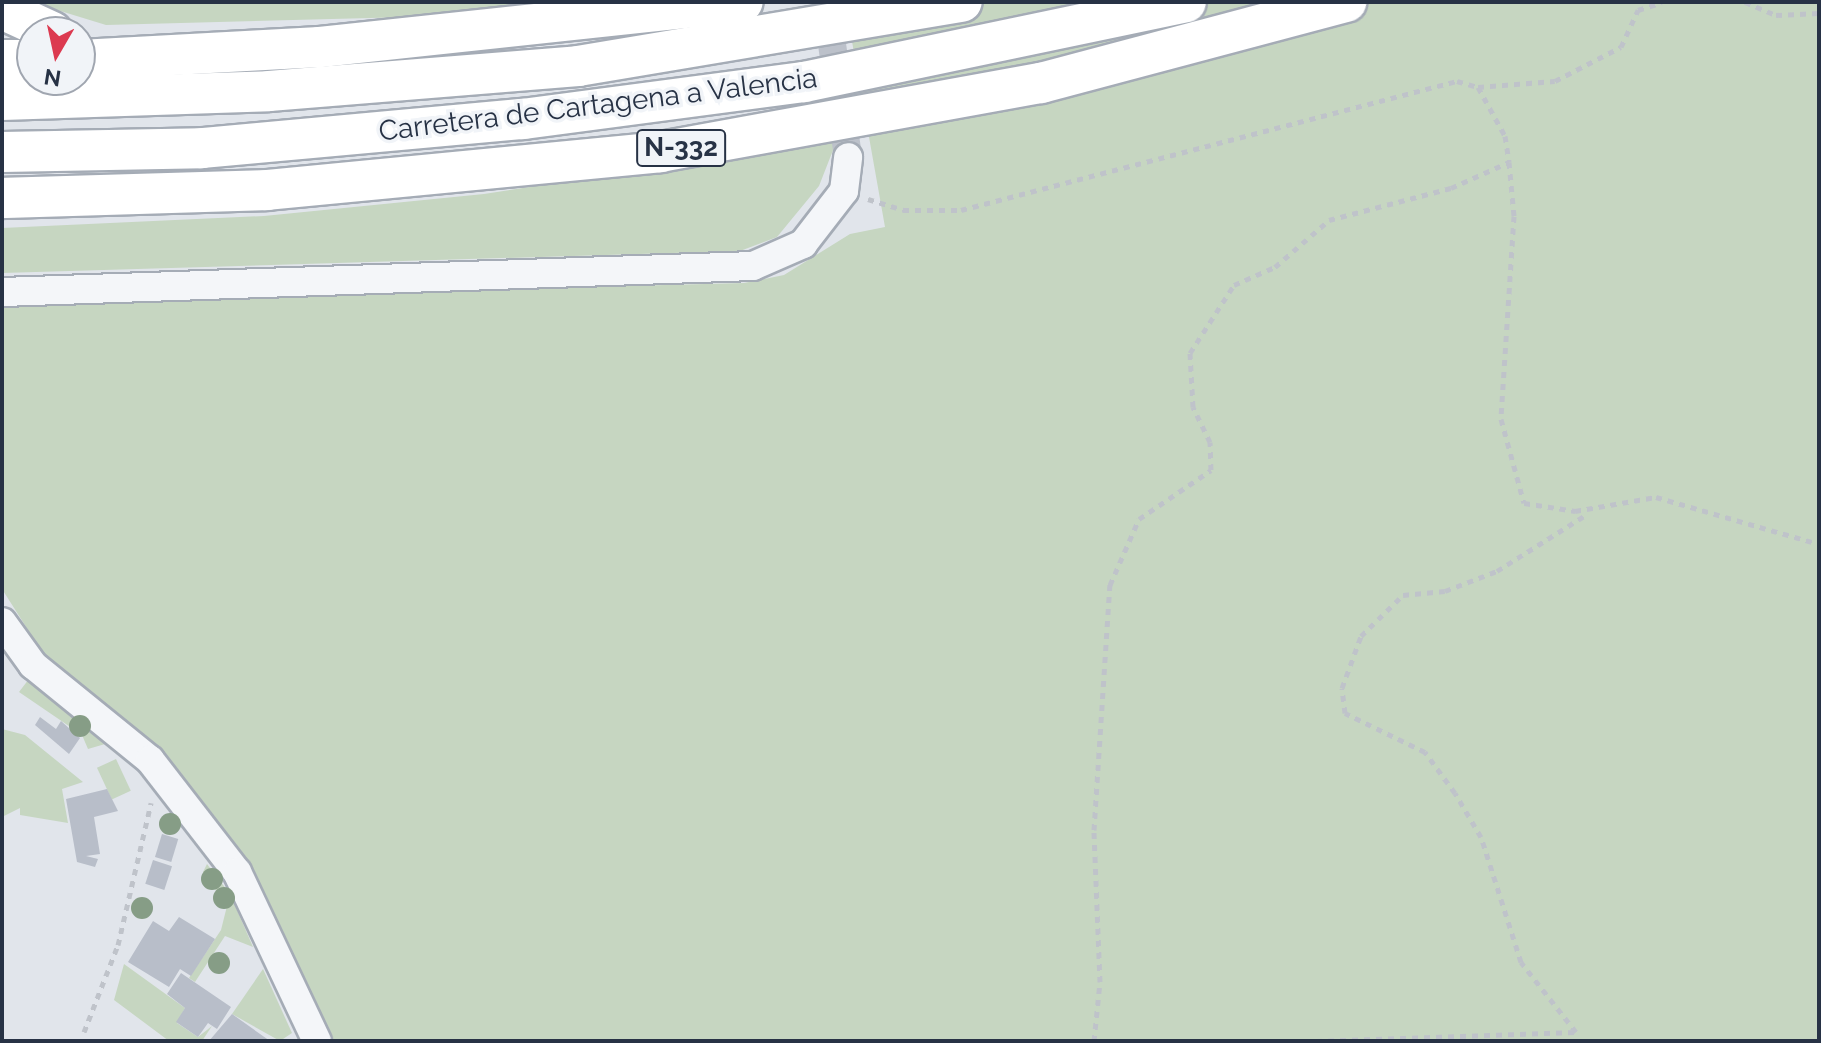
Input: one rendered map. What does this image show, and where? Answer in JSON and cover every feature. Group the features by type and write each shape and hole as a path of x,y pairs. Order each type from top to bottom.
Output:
{"highway":[{"path":"96,59 212,53 743,2"},
{"name":"Carretera de Cartagena a Valencia","path":"2,100 269,91 578,66 962,2"},
{"name":"Carretera de Cartagena a Valencia","path":"2,152 202,148 523,119 804,82 1186,2"},
{"name":"N-332","path":"2,198 267,190 660,152 1041,83 1346,2"},
{"path":"96,40 212,53"}],"street":[{"path":"2,292 753,266 803,244 844,191 848,157"},
{"path":"2,622 33,665 158,771 237,872 317,1041"}],"path":[{"path":"844,191 903,210 961,210 1457,81 1478,87 1555,81 1621,47 1638,10 1662,2"},
{"path":"1745,2 1776,15 1819,13"},
{"path":"1478,87 1505,136 1509,162 1514,216 1501,419 1524,503 1575,511 1656,497 1819,544"},
{"path":"1094,1041 1100,982 1094,830 1110,585 1139,519 1211,470 1210,442 1193,407 1190,353 1234,285 1275,267 1317,227 1451,188 1509,162"},
{"path":"1316,1041 1576,1032 1521,962 1481,837 1455,793 1425,752 1345,713 1342,688 1361,636 1403,595 1445,591 1497,571 1587,514"},
{"path":"84,1032 118,945 158,771"}],"green space":[{"path":"31,2 620,2 487,15 106,25 96,22 96,16 77,16"},
{"path":"845,2 1819,2 1819,1041 329,1041 147,742 42,652 2,589 2,302 744,283 784,275 850,234 885,227"},
{"path":"837,140 819,186 777,237 740,251 2,273 2,228 264,216 484,194"},
{"path":"32,675 107,734 105,744 88,749 82,735 19,692"},
{"path":"2,729 25,735 83,782 62,789 68,823 20,815 20,808 2,817"},
{"path":"116,759 131,791 112,800 97,768"},
{"path":"207,864 230,894 253,947 225,936 195,982 189,978 221,930 227,906 203,872"},
{"path":"124,964 185,1008 177,1023 198,1037 212,1026 202,1041 169,1041 114,1000"},
{"path":"263,969 292,1033 280,1041 232,1014"}],"building":[{"path":"40,717 56,729 61,721 80,738 69,754 35,725"},
{"path":"107,789 118,811 94,817 100,854 86,856 98,859 95,867 77,862 66,799"},
{"path":"162,834 178,839 171,862 155,857"},
{"path":"153,860 172,866 164,890 145,884"},
{"path":"179,917 215,939 191,976 180,969 169,987 128,962 153,921 169,931"},
{"path":"181,973 231,1007 217,1029 208,1023 198,1037 176,1022 185,1008 167,994"},
{"path":"232,1014 270,1041 209,1041"}],"tunnel":[{"path":"826,2 848,157"}]}
